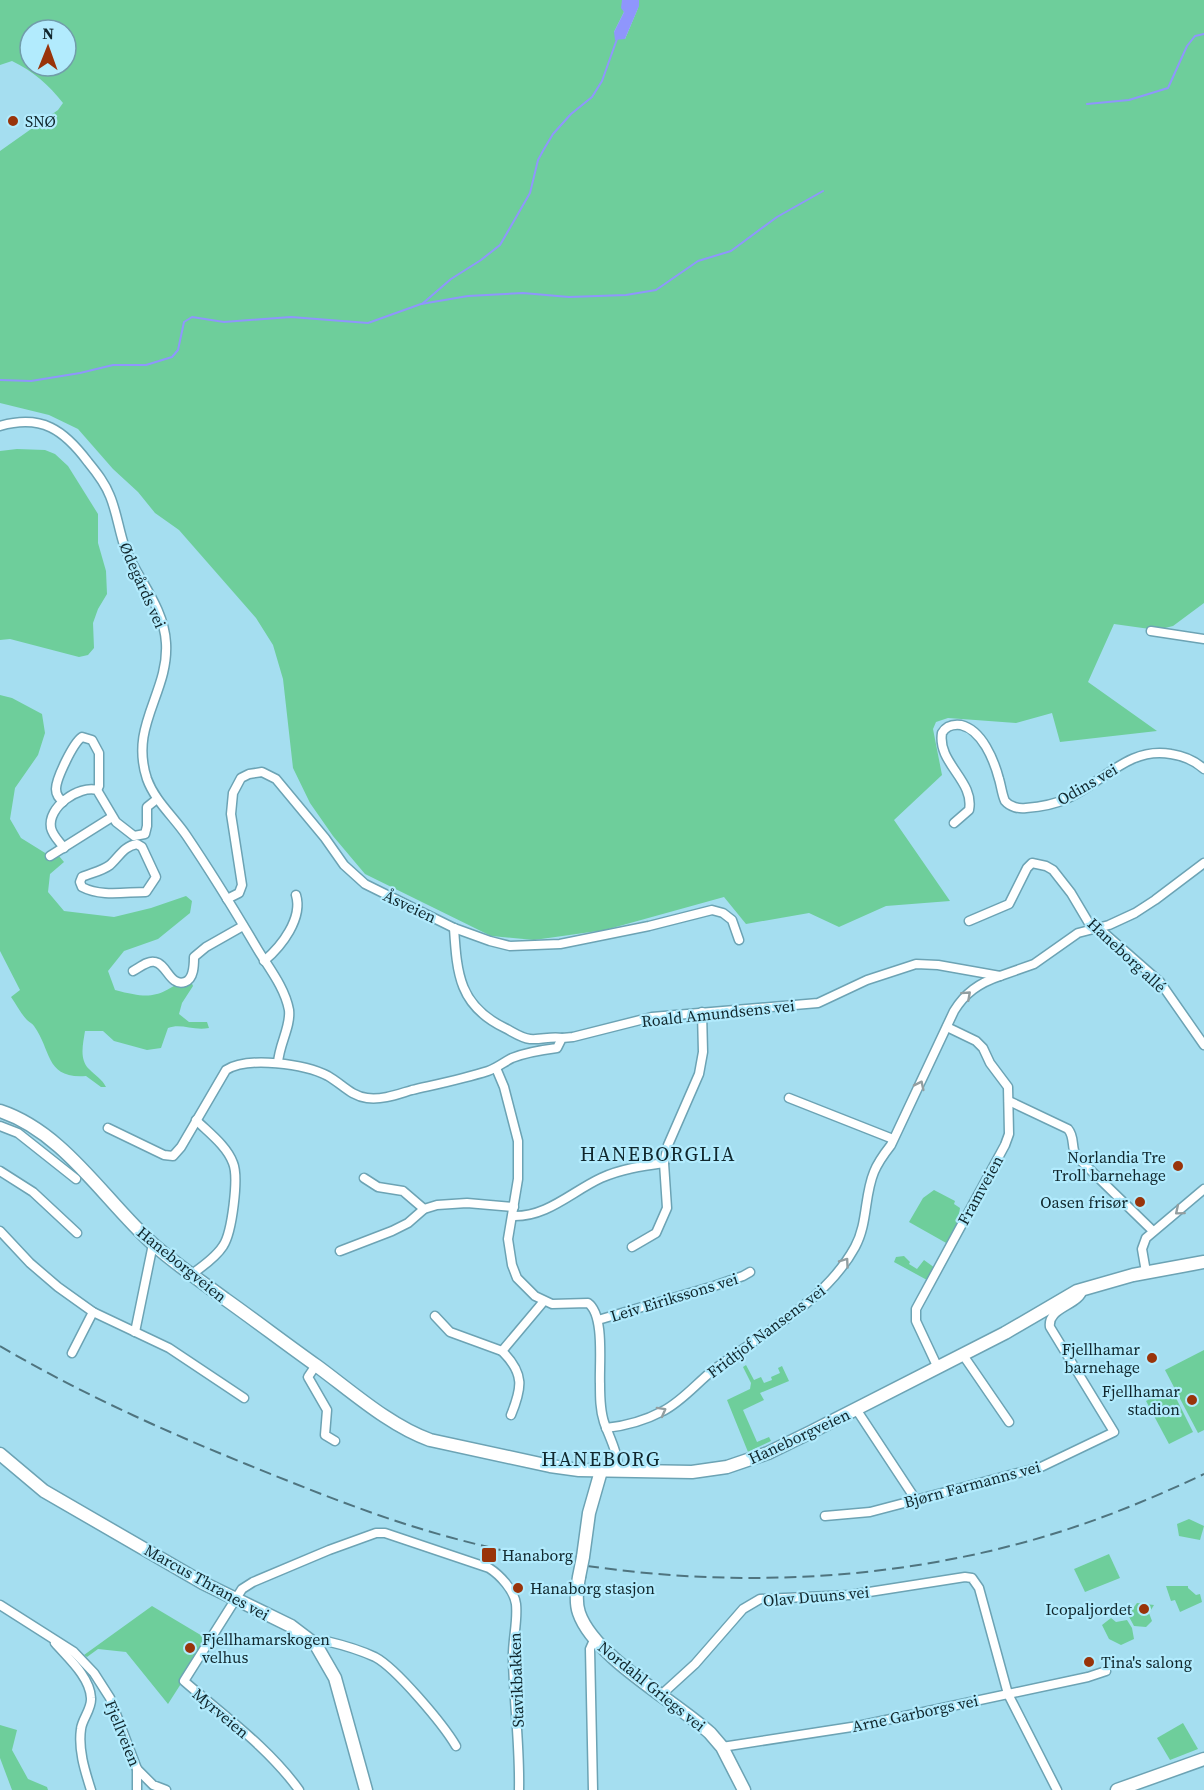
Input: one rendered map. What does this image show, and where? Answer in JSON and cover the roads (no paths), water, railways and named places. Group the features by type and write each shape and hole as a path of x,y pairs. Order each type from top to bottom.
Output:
{"street":[{"name":"Ødegårds vei","path":"0,426 28,422 53,427 73,442 100,477 110,496 125,547 159,611 164,630 165,664 146,719 142,749 147,779 157,799 186,836 227,899 284,995 289,1015 279,1049 278,1063"},
{"path":"1151,631 1204,639"},
{"name":"Odins vei","path":"954,823 969,810 971,801 965,786 952,769 943,748 942,733 950,725 968,727 976,734 991,756 1005,800 1020,809 1068,799 1137,756 1160,752 1181,756 1204,769"},
{"path":"63,802 57,795 58,780 74,746 82,737 92,740 99,753 97,790 112,817 137,840 142,847 156,877 146,892 97,892 82,887 80,882 82,877 111,864 115,857 130,845 137,840 145,834 147,807 157,799"},
{"name":"Åsveien","path":"227,899 238,893 242,885 231,814 233,794 241,778 262,772 276,779 326,838 344,865 365,884 454,928 490,941 510,946 560,944 649,926 712,910 723,913 732,920 739,940"},
{"path":"64,848 55,837 50,825 53,813 63,802 82,791 97,790"},
{"path":"50,856 112,817"},
{"name":"Haneborg allé","path":"969,921 1009,904 1027,868 1035,862 1046,866 1059,876 1090,925 1102,932 1160,981 1204,1044"},
{"name":"Fridtjof Nansens vei","path":"606,1428 639,1420 666,1410 718,1367 793,1313 832,1279 856,1245 863,1227 873,1174 894,1139 963,997 984,982 1034,964 1078,933 1109,925 1135,913 1204,863"},
{"path":"264,961 281,945 297,917 299,907 297,895"},
{"path":"133,971 150,962 156,962 161,964 174,981 185,982 191,976 195,957 206,947 243,926"},
{"path":"454,928 461,983 479,1012 523,1037 562,1038"},
{"name":"Roald Amundsens vei","path":"196,1120 226,1070 237,1065 278,1063 316,1071 348,1092 372,1098 458,1081 496,1068 509,1059 557,1048 562,1038 652,1017 818,1003 867,980 916,964 939,965 998,976"},
{"path":"632,1247 656,1233 667,1208 664,1163 668,1145 699,1074 703,1052 702,1012"},
{"name":"Framveien","path":"938,1368 916,1321 916,1308 1009,1134 1008,1087 976,1041 947,1027"},
{"path":"496,1068 504,1087 518,1140 518,1179 508,1239 512,1265 517,1278 544,1301 562,1305 588,1303 592,1306 598,1320 601,1408 617,1457 618,1471"},
{"path":"789,1098 894,1139"},
{"path":"1009,1101 1068,1129 1073,1135 1073,1150 1076,1156 1153,1231"},
{"name":"Haneborgveien","path":"0,1111 20,1119 56,1145 93,1180 153,1244 316,1365 416,1435 550,1466 601,1471 692,1472 736,1465 779,1448 938,1368 1014,1328 1064,1297 1083,1289 1146,1272 1204,1262"},
{"path":"108,1128 170,1157 176,1154 181,1147 196,1120 218,1141 233,1163 234,1184 228,1236 224,1246 192,1274"},
{"path":"0,1126 18,1132 76,1179"},
{"path":"340,1251 408,1223 423,1209 437,1205 467,1203 538,1214 602,1178 625,1169 664,1163"},
{"path":"0,1171 33,1192 77,1233"},
{"path":"364,1178 378,1187 403,1191 423,1209"},
{"path":"1146,1272 1142,1246 1146,1238 1204,1189"},
{"path":"0,1231 30,1263 57,1287 93,1312 170,1348 244,1398"},
{"path":"135,1332 153,1244"},
{"name":"Leiv Eirikssons vei","path":"598,1320 714,1286 750,1272"},
{"name":"Bjørn Farmanns vei","path":"825,1516 870,1512 1041,1467 1114,1432 1050,1327 1050,1318 1080,1296 1083,1289"},
{"path":"502,1351 544,1301"},
{"path":"72,1353 93,1312"},
{"path":"435,1316 450,1332 502,1351 521,1382 511,1415"},
{"path":"963,1355 1009,1422"},
{"path":"316,1365 308,1377 327,1410 326,1435 335,1441"},
{"path":"856,1409 916,1500"},
{"name":"Marcus Thranes vei","path":"0,1454 44,1491 236,1599 291,1626 316,1645 335,1678 366,1790"},
{"name":"Nordahl Griegs vei","path":"601,1471 589,1513 579,1576 578,1610 594,1640 614,1659 705,1728 722,1747 744,1790"},
{"name":"Stavikbakken","path":"236,1599 242,1589 253,1582 376,1533 385,1533 475,1562 499,1575 513,1596 516,1605 513,1645 519,1790"},
{"name":"Olav Duuns vei","path":"661,1695 695,1664 743,1610 760,1599 850,1595 965,1576 972,1578 979,1588 1008,1694"},
{"name":"Myrveien","path":"236,1599 184,1681 264,1749 299,1790"},
{"name":"Fjellveien","path":"0,1605 74,1652 94,1673 110,1698 137,1769 153,1785 165,1790"},
{"path":"52,1639 73,1663 87,1684 91,1698 81,1730 82,1759 91,1790"},
{"path":"593,1790 594,1749 590,1649 594,1640"},
{"path":"316,1645 326,1641 376,1658 389,1667 428,1709 456,1746"},
{"name":"Arne Garborgs vei","path":"722,1747 858,1726 1088,1677 1106,1671"},
{"path":"1008,1694 1057,1790"},
{"path":"1117,1790 1204,1759"},
{"path":"137,1769 137,1790"}],"water":[{"path":"622,0 639,0 639,6 625,39 615,40 614,32 624,12 621,8"}],"waterway":[{"path":"1087,104 1129,100 1168,88 1187,46 1195,36 1204,34"},
{"path":"422,304 451,279 500,245 530,193 538,160 544,149 553,134 571,114 592,97 602,81 617,39"},
{"path":"0,380 31,381 113,365 146,365 172,357 178,350 184,322 192,317 224,322 291,317 368,323 421,304 468,296 523,293 569,297 626,295 656,290 698,261 731,251 777,217 823,191"}],"railway":[{"path":"0,1346 90,1395 183,1438 372,1513 423,1530 518,1554 588,1566 659,1574 731,1578 803,1577 874,1571 945,1560 1014,1545 1063,1531 1134,1505 1204,1474"}],"place":[{"name":"SNØ","path":"13,121"},
{"name":"Norlandia Tre Troll barnehage","path":"1178,1166"},
{"name":"Oasen frisør","path":"1140,1202"},
{"name":"Fjellhamar barnehage","path":"1152,1358"},
{"name":"Fjellhamar stadion","path":"1192,1400"},
{"name":"Hanaborg","path":"489,1555"},
{"name":"Hanaborg stasjon","path":"518,1588"},
{"name":"Icopaljordet","path":"1144,1609"},
{"name":"Fjellhamarskogen velhus","path":"190,1648"},
{"name":"Tina's salong","path":"1089,1662"}],"district":[{"name":"HANEBORGLIA","path":"658,1154"},
{"name":"HANEBORG","path":"601,1459"}]}
